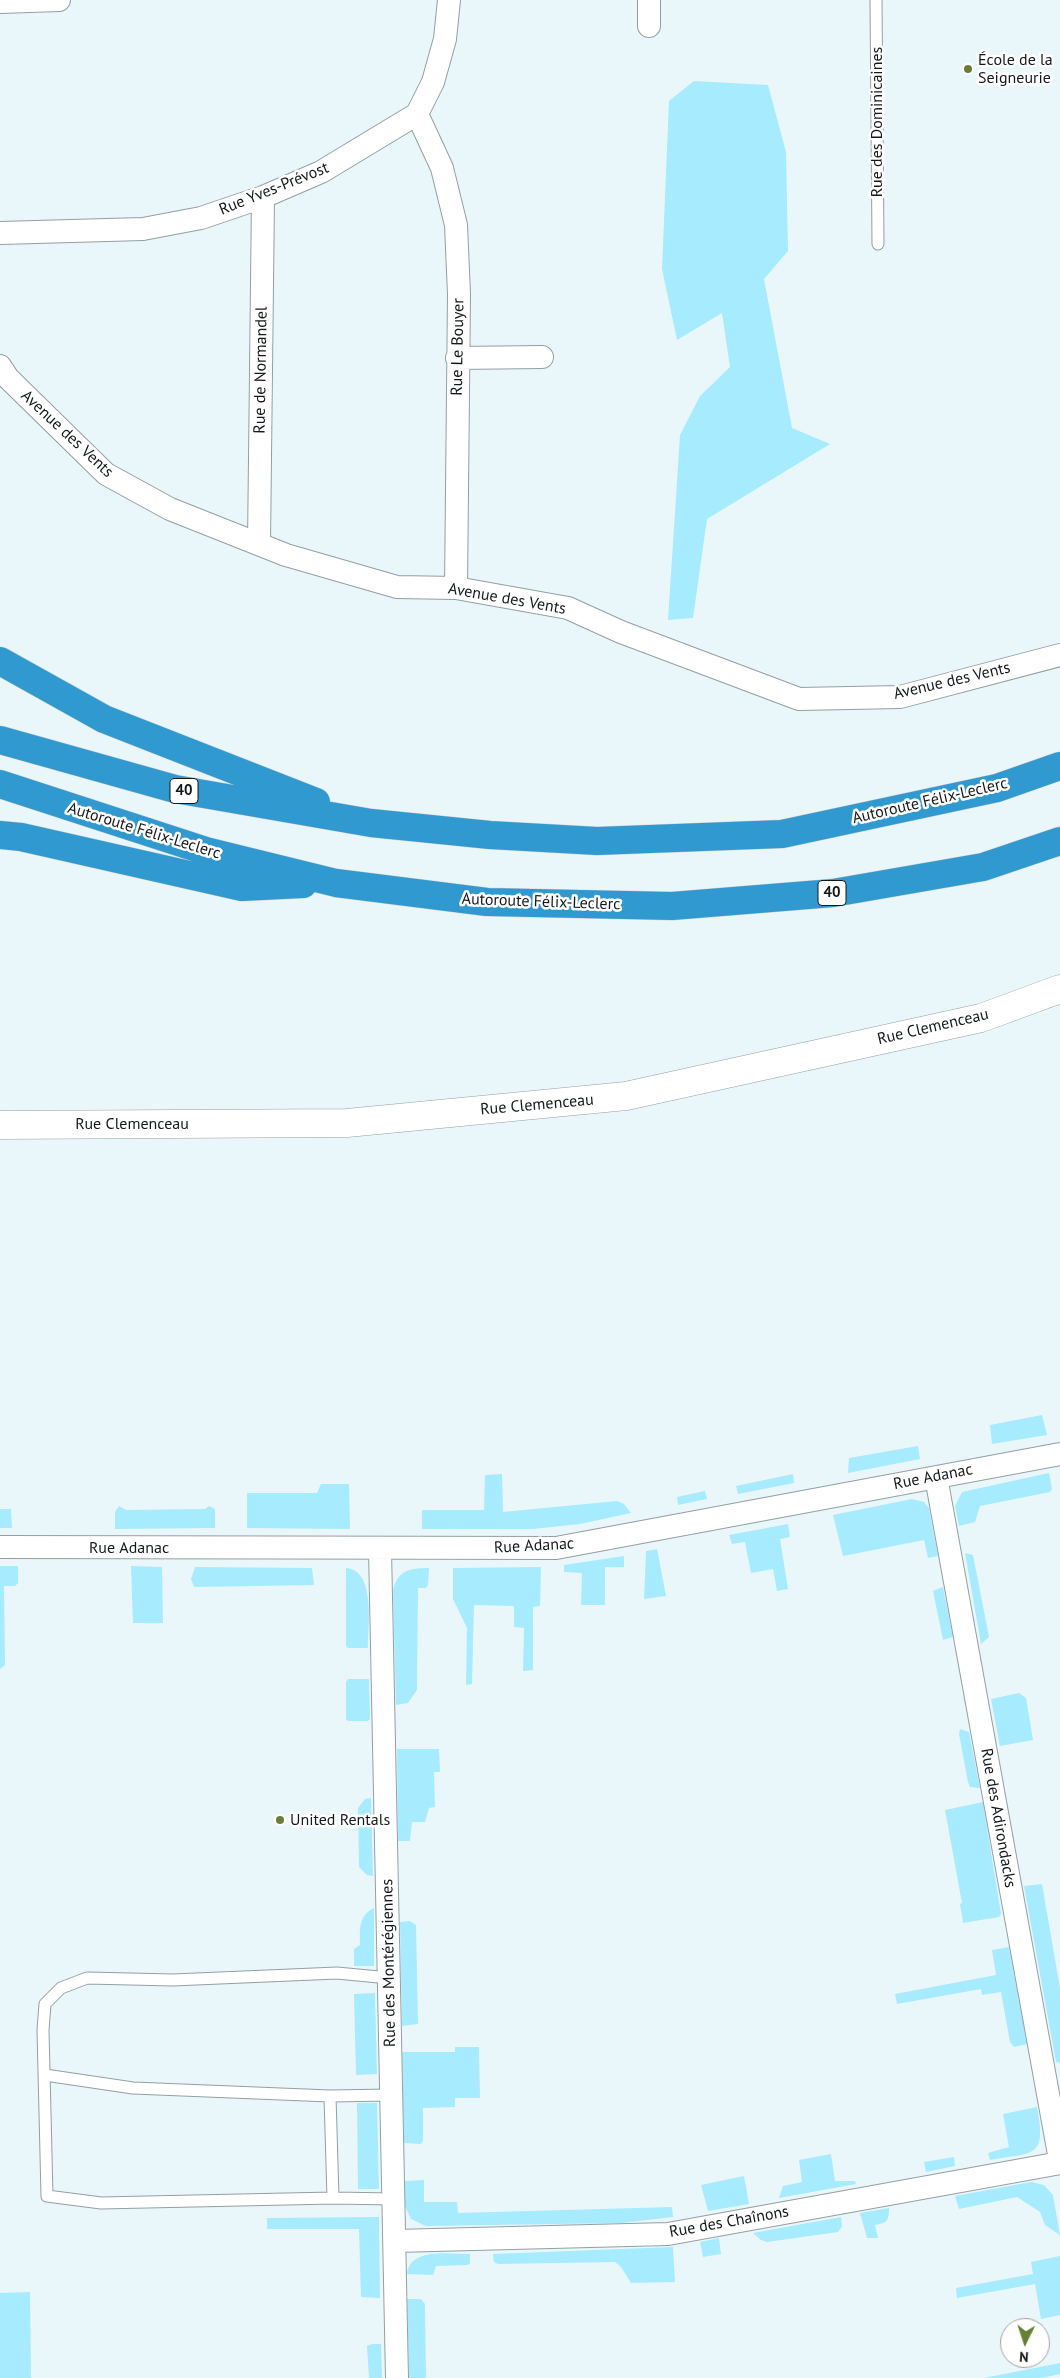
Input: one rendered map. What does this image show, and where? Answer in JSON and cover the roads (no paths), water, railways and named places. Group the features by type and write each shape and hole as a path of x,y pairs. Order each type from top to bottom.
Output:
{"highway":[{"path":"0,661 104,719 371,823"},
{"name":"Autoroute Félix-Leclerc","path":"0,740 175,790 371,823 490,835 596,841 782,834 997,788 1060,766"},
{"name":"Autoroute Félix-Leclerc","path":"0,784 206,851 336,882 487,902 672,906 834,893 983,867 1060,841"},
{"path":"0,835 21,837 242,887 336,882"}],"street":[{"path":"0,2 59,0"},
{"path":"417,114 432,82 442,47 449,0"},
{"path":"649,0 649,26"},
{"name":"Rue Yves-Prévost","path":"0,233 143,228 201,218 263,197 321,172 417,114"},
{"name":"Rue Le Bouyer","path":"417,114 442,168 456,225 459,294 456,588"},
{"name":"Rue de Normandel","path":"258,544 263,197"},
{"path":"457,358 542,357"},
{"name":"Avenue des Vents","path":"0,366 8,378 106,474 170,509 286,555 397,587 456,588 568,608 621,632 799,698 900,696 1060,655"},
{"name":"Rue Clemenceau","path":"0,1125 347,1123 626,1096 981,1018 1060,989"},
{"name":"Rue Adanac","path":"0,1547 556,1548 1060,1454"},
{"name":"Rue des Adirondacks","path":"936,1476 1060,2161"},
{"name":"Rue des Montérégiennes","path":"380,1549 397,2378"},
{"name":"Rue des Chaînons","path":"395,2241 668,2234 1060,2161"}],"lane":[{"name":"Rue des Dominicaines","path":"876,0 878,244"},
{"path":"389,1978 337,1973 174,1980 87,1978 61,1988 45,2004 43,2030 47,2196 101,2203 333,2198 394,2200"},
{"path":"45,2075 133,2088 330,2096 391,2095"},
{"path":"330,2096 333,2198"}],"place":[{"name":"École de la Seigneurie","path":"968,69"},
{"name":"United Rentals","path":"280,1820"}]}
